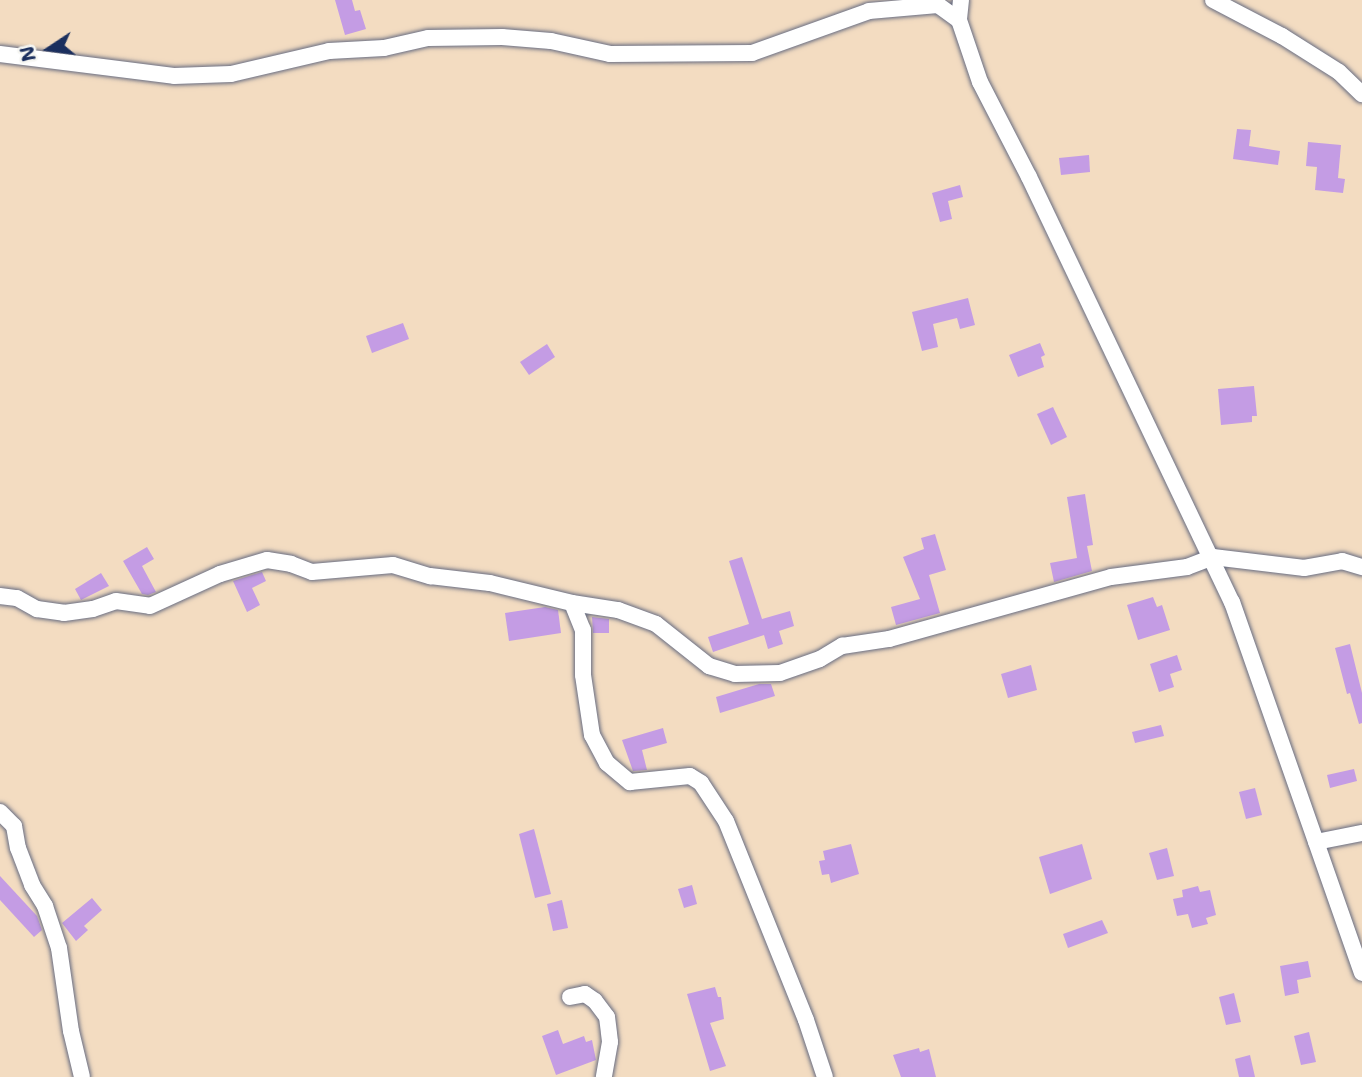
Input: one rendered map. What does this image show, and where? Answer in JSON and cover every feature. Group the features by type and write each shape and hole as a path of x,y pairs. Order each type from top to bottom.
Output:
{"street":[{"path":"961,0 959,20 980,82 1030,177 1087,302 1213,557 1232,602 1316,842 1357,943 1362,973"},
{"path":"1213,0 1282,36 1339,72 1362,93"},
{"path":"0,54 173,76 230,74 329,51 384,48 428,38 502,37 551,41 610,54 752,53 869,11 938,5 959,20"},
{"path":"0,596 17,598 37,609 64,613 93,609 116,601 150,606 220,574 267,560 292,564 312,572 393,565 430,576 490,583 572,603 618,610 656,624 709,666 735,674 780,673 820,659 842,646 889,639 1111,577 1187,566 1213,557 1304,568 1342,561 1362,567"},
{"path":"572,603 583,630 583,675 592,734 607,763 630,782 690,776 701,783 726,821 806,1020 825,1077"},
{"path":"0,812 14,826 27,873 45,906 59,948 71,1031 82,1077"},
{"path":"1316,842 1362,833"},
{"path":"570,997 585,995 595,1001 607,1017 610,1042 604,1077"}],"building":[{"path":"335,0 352,0 355,11 360,10 366,29 345,35"},
{"path":"1237,129 1251,130 1249,146 1280,151 1278,165 1233,159"},
{"path":"1308,142 1341,145 1338,178 1345,179 1343,193 1315,190 1317,167 1306,166"},
{"path":"1089,155 1090,172 1061,175 1059,158"},
{"path":"960,185 963,197 948,201 952,219 940,222 932,193"},
{"path":"968,298 975,325 960,329 957,318 933,324 938,347 922,351 912,312"},
{"path":"403,323 409,339 372,353 366,336"},
{"path":"1040,343 1045,355 1041,357 1044,367 1018,377 1009,355"},
{"path":"547,344 555,357 529,375 520,362"},
{"path":"1254,386 1257,416 1252,416 1252,422 1221,425 1218,389"},
{"path":"1053,407 1067,437 1051,445 1037,414"},
{"path":"1085,494 1093,545 1087,546 1092,571 1054,582 1050,563 1077,558 1067,497"},
{"path":"935,534 946,570 929,575 940,613 896,625 891,607 920,599 903,557 924,549 921,538"},
{"path":"147,547 154,559 142,566 156,592 148,595 142,594 123,561"},
{"path":"742,557 762,619 790,611 794,626 779,631 783,644 768,649 764,635 713,652 708,637 749,624 729,561"},
{"path":"262,572 266,581 252,588 260,605 247,612 233,581"},
{"path":"101,573 109,586 81,600 75,589"},
{"path":"1153,597 1157,607 1162,605 1170,630 1138,640 1127,605"},
{"path":"545,607 558,610 561,633 509,641 505,613"},
{"path":"592,617 609,619 609,633 593,633"},
{"path":"1350,644 1362,693 1362,723 1359,724 1350,693 1347,694 1335,648"},
{"path":"1177,655 1182,670 1170,674 1174,687 1159,692 1150,664"},
{"path":"1031,665 1037,690 1008,698 1001,674"},
{"path":"759,684 771,684 775,696 720,713 716,697"},
{"path":"1161,725 1164,736 1135,743 1132,732"},
{"path":"663,728 667,743 642,750 647,770 633,771 622,740"},
{"path":"1354,769 1357,781 1330,788 1327,775"},
{"path":"1255,788 1262,815 1246,819 1239,792"},
{"path":"534,829 551,894 535,898 519,834"},
{"path":"851,844 859,874 831,883 829,874 822,875 819,861 825,860 823,851"},
{"path":"1082,844 1092,879 1050,894 1039,857"},
{"path":"1167,848 1174,876 1157,880 1149,853"},
{"path":"0,876 37,916 42,930 34,937 0,900"},
{"path":"692,885 697,904 684,908 678,889"},
{"path":"1198,886 1200,892 1210,890 1216,915 1206,918 1208,924 1192,928 1188,914 1177,916 1173,899 1183,897 1182,890"},
{"path":"92,898 102,910 84,926 88,930 76,941 62,923"},
{"path":"562,900 568,928 553,931 547,904"},
{"path":"1102,920 1108,933 1068,948 1063,934"},
{"path":"1308,961 1311,977 1297,980 1299,993 1285,996 1280,966"},
{"path":"715,987 718,997 721,997 724,1019 710,1023 726,1066 710,1071 687,994"},
{"path":"1234,993 1241,1022 1226,1025 1219,997"},
{"path":"558,1030 563,1044 584,1036 586,1042 592,1040 596,1060 556,1075 542,1036"},
{"path":"1309,1032 1316,1062 1301,1065 1294,1036"},
{"path":"919,1048 920,1052 929,1049 936,1077 901,1077 893,1055"},
{"path":"1250,1055 1255,1077 1239,1077 1235,1059"}]}
